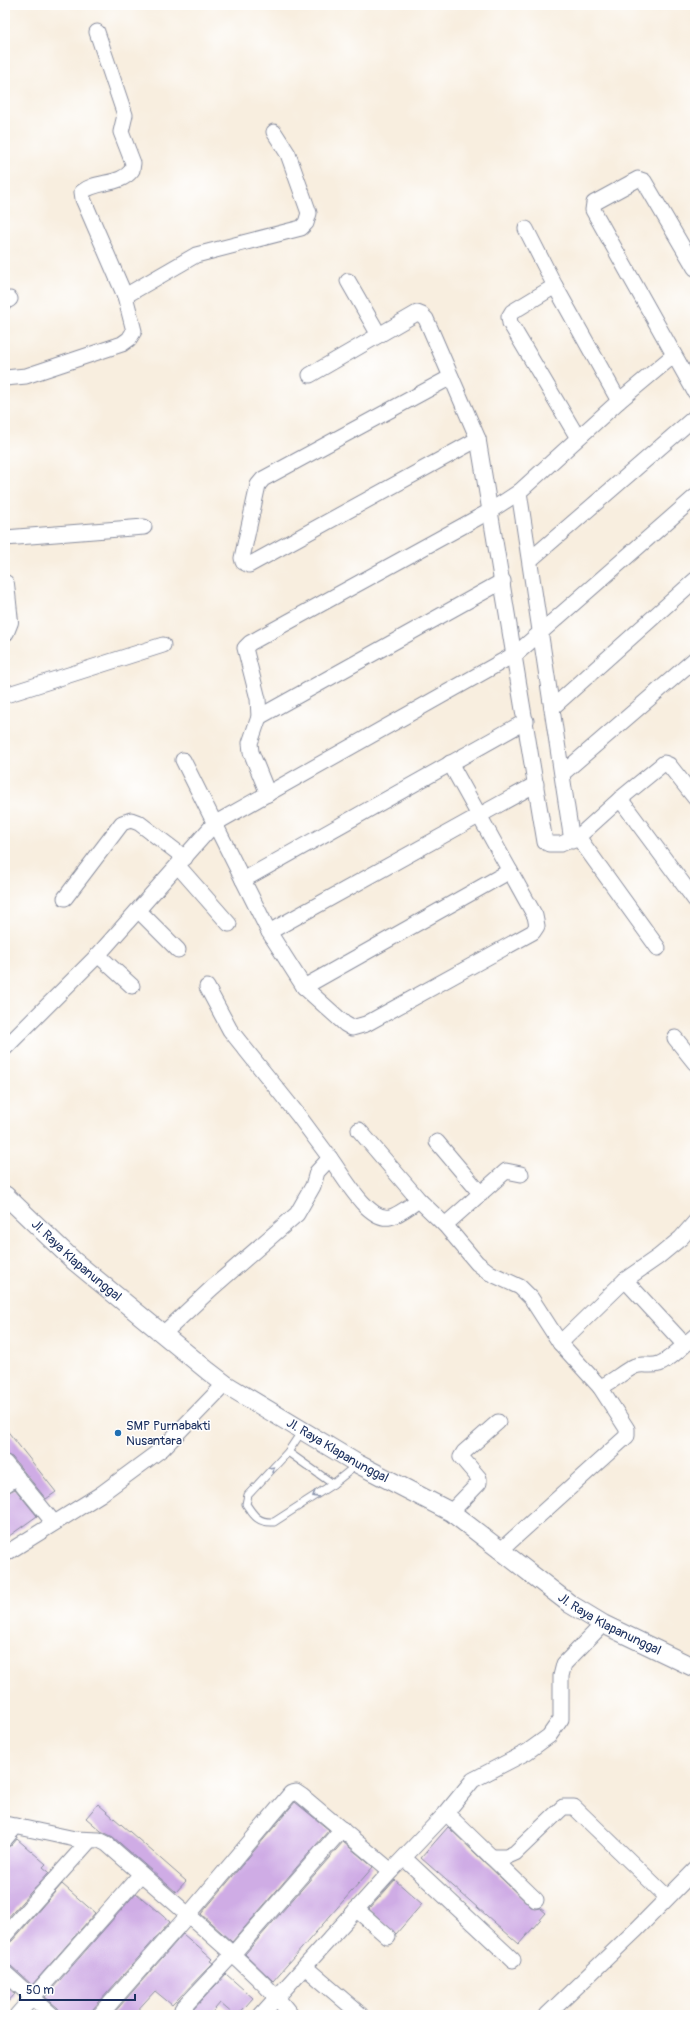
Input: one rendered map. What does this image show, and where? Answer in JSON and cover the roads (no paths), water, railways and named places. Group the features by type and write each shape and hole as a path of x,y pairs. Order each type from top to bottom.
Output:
{"street":[{"path":"5,378 26,376 122,344 129,339 134,331 125,296 83,199 82,192 87,188 123,179 132,170 133,163 120,132 125,115 97,32"},
{"path":"125,296 196,254 293,231 301,228 306,223 309,213 288,154 274,132"},
{"path":"695,268 644,181 638,179 594,203 593,210 695,392"},
{"path":"526,229 555,286 620,401"},
{"path":"348,281 379,335"},
{"path":"555,286 512,312 509,317 510,323 578,438"},
{"path":"310,375 417,314 422,315 478,439 503,581 545,842 549,844 561,844 575,839 664,763 669,765 695,798"},
{"path":"268,794 251,752 250,743 259,717 258,699 246,648 250,642 490,511 519,492 578,438 674,355"},
{"path":"451,377 263,479 258,485 242,558 243,562 249,565 478,439"},
{"path":"530,560 695,417"},
{"path":"519,492 530,560 538,636 575,839 658,948"},
{"path":"5,1048 98,955 139,911 214,824 515,654 693,505"},
{"path":"5,538 144,527"},
{"path":"552,708 695,580"},
{"path":"259,717 503,581"},
{"path":"5,584 9,622 5,632"},
{"path":"5,694 162,645"},
{"path":"563,773 695,659"},
{"path":"243,880 526,721"},
{"path":"183,760 269,932 304,987 345,1024 352,1028 366,1024 533,932 537,926 535,916 450,763"},
{"path":"269,932 536,784"},
{"path":"620,799 695,900"},
{"path":"65,898 122,823 131,820 139,823 181,862 229,924"},
{"path":"304,987 510,871"},
{"path":"139,911 178,950"},
{"path":"98,955 132,986"},
{"path":"207,987 230,1030 330,1158 368,1210 380,1217 391,1217 420,1200"},
{"path":"675,1038 695,1063"},
{"path":"360,1130 477,1263 490,1273 520,1287 531,1298 560,1343 600,1387 627,1429 627,1436 501,1550"},
{"path":"437,1142 481,1194"},
{"path":"163,1334 212,1288 297,1214 313,1186 317,1172 330,1158"},
{"path":"445,1225 506,1171 521,1174"},
{"name":"Jl. Raya Klapanunggal","path":"5,1195 74,1261 225,1384 358,1464 451,1512 570,1604 603,1624 695,1668"},
{"path":"560,1343 625,1280 658,1257 681,1238 695,1222"},
{"path":"600,1387 608,1384 634,1367 640,1365 650,1366 661,1364 690,1340 625,1280"},
{"path":"5,1554 101,1494 162,1449 225,1384"},
{"path":"451,1512 479,1482 479,1478 462,1458 462,1454 498,1422"},
{"path":"5,1463 11,1481 54,1523"},
{"path":"261,2015 356,1909 446,1813 474,1780 527,1752 549,1736 561,1719 560,1676 564,1664 603,1624"},
{"path":"100,2015 189,1914 291,1793 296,1792 302,1796 391,1871"},
{"path":"491,1856 506,1857 514,1854 563,1807 568,1806 574,1808 603,1834 667,1897"},
{"path":"446,1813 536,1900"},
{"path":"5,1839 10,1825 89,1841 99,1840 107,1844 233,1954 277,1997 291,2015"},
{"path":"182,2009 233,1954 342,1829"},
{"path":"5,1935 89,1841"},
{"path":"404,1858 513,1960"},
{"path":"547,2015 695,1870"},
{"path":"17,2015 141,1874"},
{"path":"356,1909 388,1937"},
{"path":"305,1967 361,2015"},
{"path":"5,1973 52,2015"}],"lane":[{"path":"303,1430 288,1452 248,1495 246,1504 253,1515 264,1523 274,1522 333,1484 358,1464"},
{"path":"288,1452 333,1484"}],"place":[{"name":"SMP Purnabakti Nusantara","path":"118,1433"}]}
